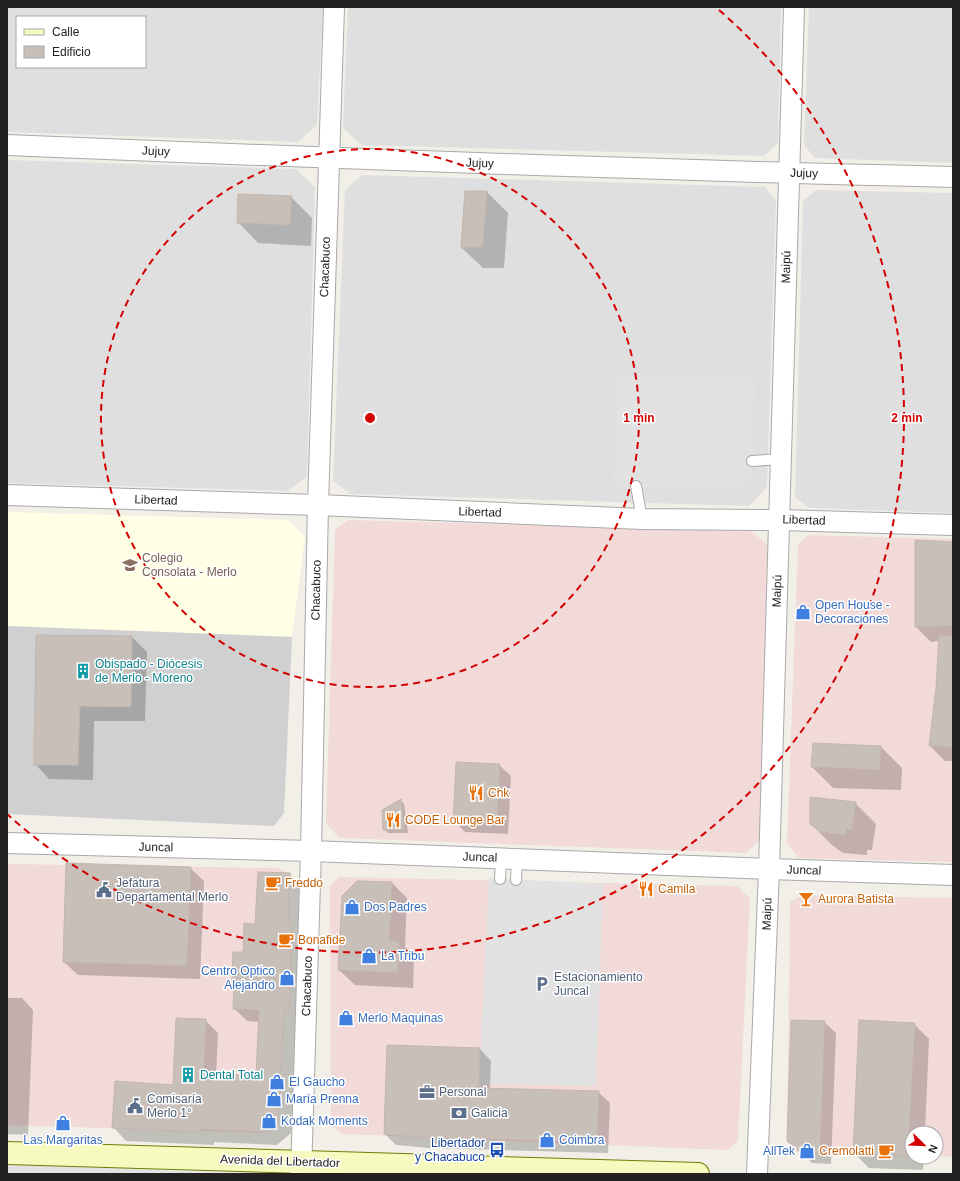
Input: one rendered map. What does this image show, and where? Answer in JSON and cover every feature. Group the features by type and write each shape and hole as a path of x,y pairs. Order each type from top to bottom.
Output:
{"main road":[{"name":"Avenida del Libertador","path":"7,1153 301,1168 698,1174"}],"street":[{"name":"Chacabuco","path":"301,1168 311,850 318,505 334,7"},
{"name":"Maipú","path":"757,1174 769,869 794,7"},
{"name":"Jujuy","path":"7,145 329,158 953,177"},
{"name":"Libertad","path":"7,495 318,505 642,519 779,520 953,525"},
{"name":"Juncal","path":"7,843 311,850 769,869 953,874"}],"lane":[{"path":"752,461 781,459"},
{"path":"636,486 642,519"},
{"path":"500,879 509,859"},
{"path":"509,859 516,880"}],"shaded area":[{"path":"7,7 323,7 317,125 298,142 7,132"},
{"path":"348,7 781,7 778,143 764,156 361,145 343,128"},
{"path":"809,7 953,7 953,163 815,158 804,145"},
{"path":"7,160 296,169 315,187 307,476 288,491 7,483"},
{"path":"362,175 765,187 776,201 767,487 749,506 350,494 333,481 345,190"},
{"path":"816,190 953,193 953,513 809,508 795,497 803,201"},
{"path":"617,375 754,378 752,477 741,489 614,486"},
{"path":"7,512 288,520 305,537 292,637 7,626"},
{"path":"348,520 751,531 769,546 760,840 746,853 339,838 326,823 335,530"},
{"path":"808,535 953,539 953,862 799,858 787,843 798,544"},
{"path":"7,626 292,637 284,813 274,826 7,814"},
{"path":"7,864 277,868 288,873 278,1119 264,1133 7,1125"},
{"path":"339,877 737,886 750,898 738,1141 727,1150 343,1134 331,1125 330,886"},
{"name":"Estacionamiento Juncal","path":"489,878 603,884 596,1086 479,1084"},
{"path":"802,895 953,898 953,1157 944,1156 944,1125 904,1125 904,1156 797,1152 787,1141 790,902"},
{"path":"7,1164 249,1174 7,1174"}],"building":[{"path":"465,191 487,191 483,247 461,248"},
{"path":"238,194 292,196 290,225 237,223"},
{"path":"915,540 953,542 953,626 915,627"},
{"name":"Obispado - Diócesis de Merlo - Moreno","path":"36,635 132,636 131,707 80,706 78,765 34,765"},
{"path":"939,636 953,636 953,747 929,746 936,688"},
{"path":"813,743 881,746 880,770 811,767"},
{"name":"Chk","path":"456,762 500,764 497,824 453,822"},
{"path":"810,797 856,802 852,830 847,829 846,835 821,832 810,824"},
{"name":"CODE Lounge Bar","path":"401,799 405,830 383,830 382,810"},
{"name":"Jefatura Departamental Merlo","path":"66,863 191,867 187,966 63,962"},
{"path":"258,872 290,873 288,892 289,925 292,925 289,1011 284,1010 278,1120 264,1132 201,1129 201,1132 112,1128 115,1081 173,1085 176,1018 206,1019 204,1073 256,1076 259,1010 233,1009 234,983 232,983 233,952 243,952 244,923 255,924"},
{"path":"357,881 392,882 389,941 399,941 398,973 338,970 342,896"},
{"path":"791,1020 825,1021 820,1153 800,1152 787,1141"},
{"path":"859,1020 915,1023 910,1125 904,1125 904,1156 853,1153"},
{"path":"387,1045 480,1048 479,1088 599,1091 597,1142 416,1137 384,1134"}],"place":[{"name":"Colegio Consolata - Merlo","path":"130,565"},
{"name":"Open House - Decoraciones","path":"803,612"},
{"name":"Obispado - Diócesis de Merlo - Moreno","path":"83,671"},
{"name":"Chk","path":"476,793"},
{"name":"CODE Lounge Bar","path":"393,820"},
{"name":"Freddo","path":"273,883"},
{"name":"Camila","path":"646,889"},
{"name":"Jefatura Departamental Merlo","path":"104,890"},
{"name":"Aurora Batista","path":"806,899"},
{"name":"Dos Padres","path":"352,907"},
{"name":"Bonafide","path":"286,940"},
{"name":"La Tribu","path":"369,956"},
{"name":"Centro Optico Alejandro","path":"287,978"},
{"name":"Estacionamiento Juncal","path":"542,984"},
{"name":"Merlo Maquinas","path":"346,1018"},
{"name":"Dental Total","path":"188,1075"},
{"name":"El Gaucho","path":"277,1082"},
{"name":"Personal","path":"427,1092"},
{"name":"María Prenna","path":"274,1099"},
{"name":"Comisaría Merlo 1°","path":"135,1106"},
{"name":"Galicia","path":"459,1113"},
{"name":"Kodak Moments","path":"269,1121"},
{"name":"Las Margaritas","path":"63,1123"},
{"name":"Coimbra","path":"547,1140"},
{"name":"Libertador y Chacabuco","path":"497,1150"},
{"name":"AllTek","path":"807,1151"},
{"name":"Cremolatti","path":"886,1151"}]}
